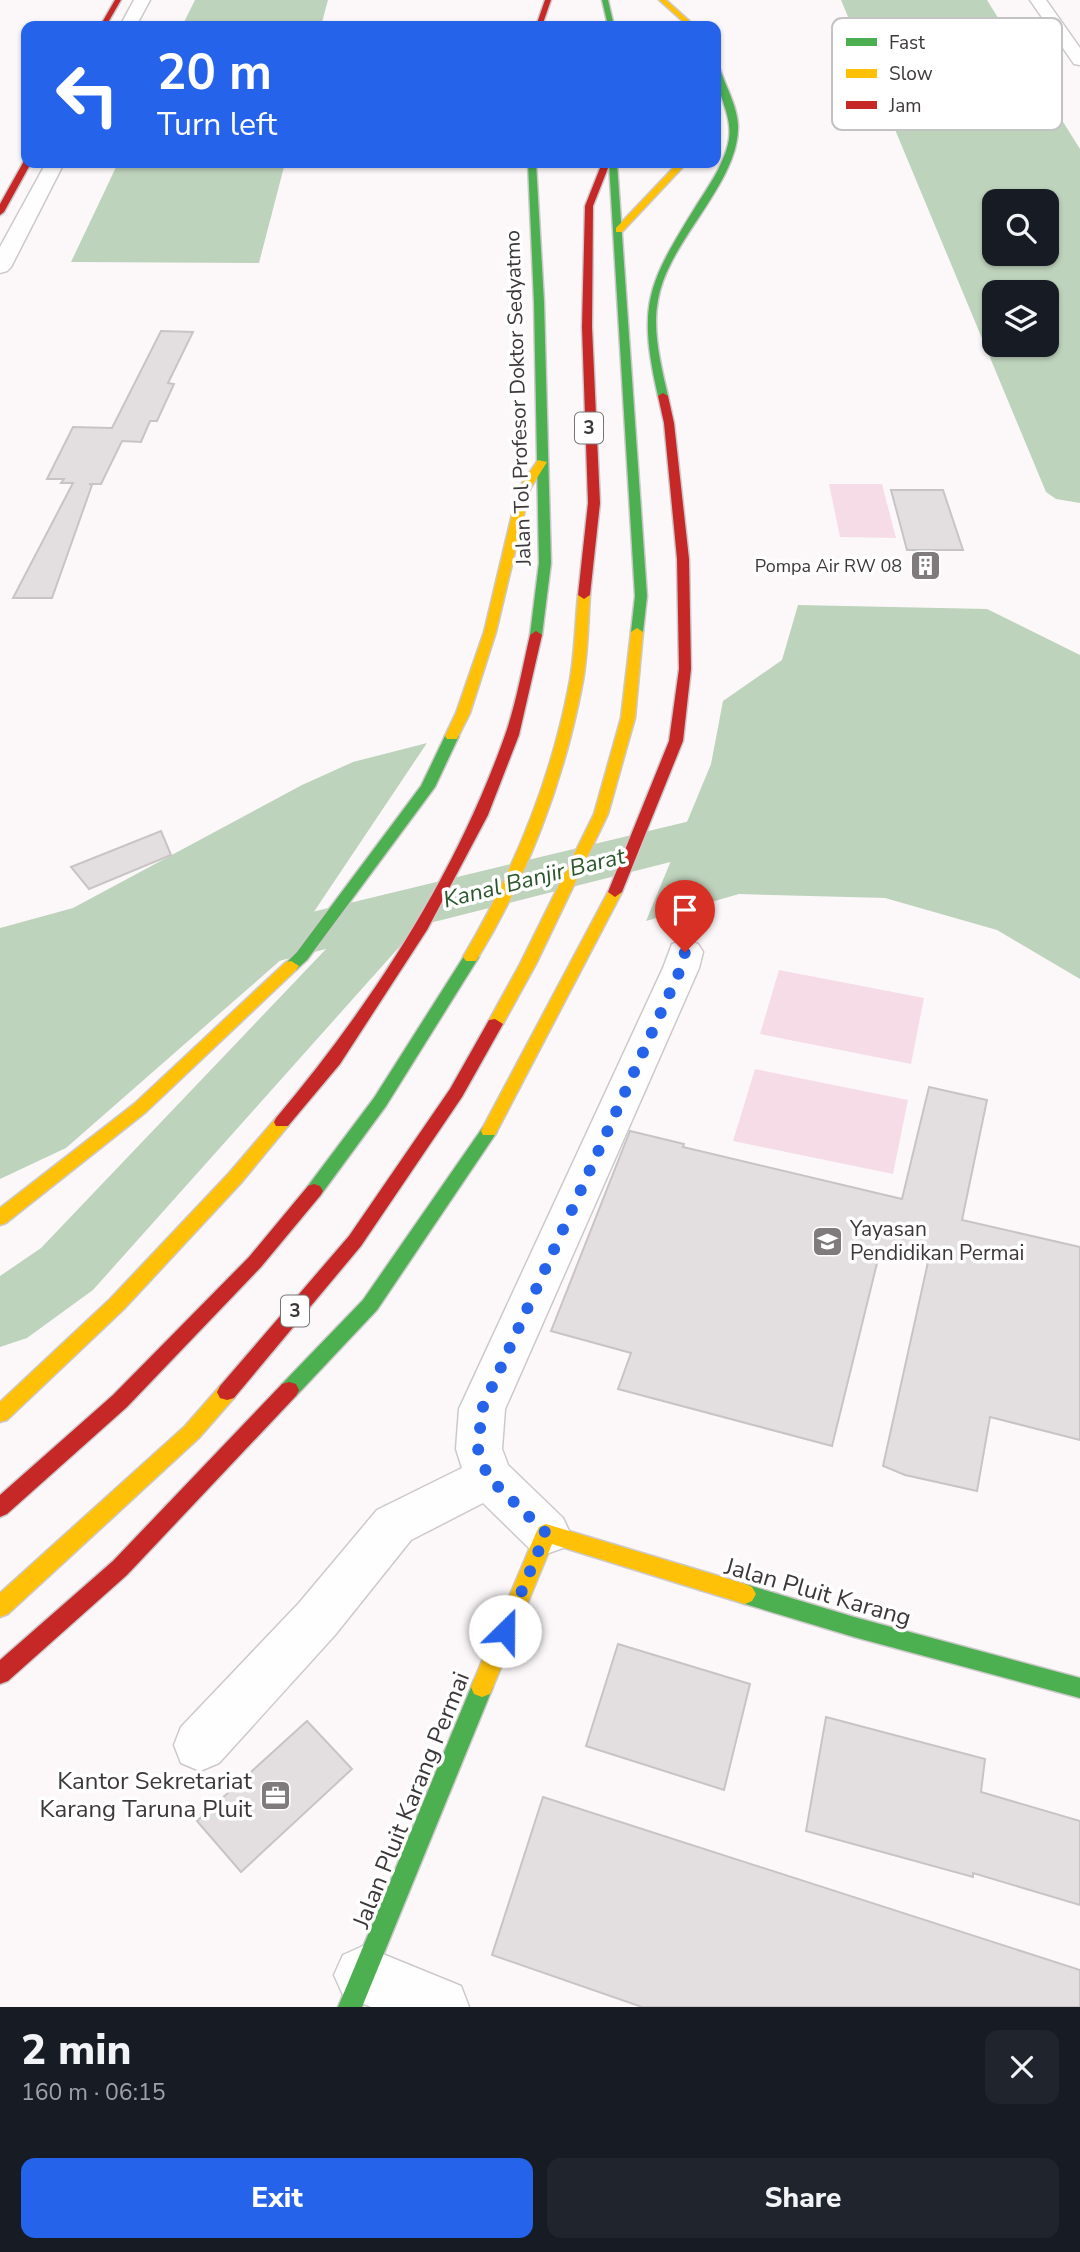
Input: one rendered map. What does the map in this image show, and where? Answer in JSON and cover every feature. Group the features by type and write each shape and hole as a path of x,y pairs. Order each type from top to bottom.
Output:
{"main road":[{"path":"106,21 118,0"},
{"path":"541,21 548,0"},
{"path":"605,0 610,21"},
{"path":"665,2 674,21"},
{"path":"665,2 686,21"},
{"path":"0,1674 120,1568 370,1305 485,1138 593,940 626,871 676,741 685,669 682,559 669,423 654,357 653,299 666,267 722,170 734,127 721,82"},
{"path":"721,99 725,92"},
{"path":"0,212 24,168"},
{"name":"Jalan Tol Profesor Doktor Sedyatmo","path":"0,1414 117,1304 236,1178 334,1060 422,927 481,815 512,736 536,635 545,563 546,508 542,462 539,302 532,168"},
{"name":"3","path":"0,1508 120,1401 255,1262 317,1188 380,1102 495,918 541,802 574,695 594,503 587,327 589,206 604,168"},
{"name":"3","path":"0,1607 192,1433 355,1241 456,1093 528,964 601,814 628,718 641,596 613,168"},
{"path":"619,230 678,168"},
{"path":"0,1218 140,1108 302,956 428,787 463,713 490,632 521,497 542,462"},
{"name":"Jalan Pluit Karang","path":"546,1533 854,1628 1080,1688"},
{"name":"Jalan Pluit Karang Permai","path":"357,1991 546,1533"}],"street":[{"path":"131,21 142,0"},
{"path":"1038,0 1051,18"},
{"path":"1062,34 1080,60"},
{"path":"0,267 52,168"},
{"path":"546,1533 488,1477 478,1449 482,1409 681,968 685,952"},
{"path":"200,1745 317,1619 394,1525 488,1477"},
{"path":"357,1991 440,2007"}],"shaded area":[{"path":"195,0 328,0 322,21 184,21"},
{"path":"841,0 987,0 998,18 848,18"},
{"path":"1062,120 1080,149 1080,503 1056,499 1046,492 990,357 1059,357 1059,280 982,280 982,338 895,130 1062,130"},
{"path":"116,168 284,168 259,263 71,262"},
{"path":"829,484 882,484 896,538 840,537"},
{"path":"798,605 987,609 1080,655 1080,979 997,930 885,898 739,894 646,921 711,764 723,701 782,660"},
{"path":"427,743 283,958 66,1148 0,1179 0,928 73,908 302,785 353,762"},
{"path":"779,970 924,998 911,1064 760,1034"},
{"path":"755,1069 908,1100 893,1174 733,1141"}],"building":[{"path":"161,331 193,332 168,383 174,384 157,421 150,421 141,442 122,441 101,484 89,484 92,485 52,598 13,598 73,483 61,483 64,479 47,479 73,427 112,428"},
{"path":"891,490 943,490 963,550 907,550"},
{"path":"161,831 171,855 89,889 71,867"},
{"path":"929,1087 987,1100 962,1220 1080,1247 1080,1440 990,1417 977,1491 905,1475 883,1466 928,1262 880,1251 832,1446 618,1389 631,1353 551,1331 630,1131 684,1144 683,1147 902,1199"},
{"path":"618,1644 750,1684 724,1790 586,1746"},
{"path":"826,1717 985,1759 981,1792 1080,1821 1080,1905 973,1873 973,1877 806,1831"},
{"name":"Kantor Sekretariat Karang Taruna Pluit","path":"307,1721 352,1769 241,1872 197,1821"},
{"path":"543,1797 1080,1970 1080,2007 642,2007 492,1955"}],"waterway":[{"name":"Kanal Banjir Barat","path":"397,911 765,821"},
{"path":"0,1316 67,1269 397,911"},
{"name":"Kanal Banjir Barat","path":"259,945 397,911"}],"traffic: fast":[{"path":"605,0 610,21"},
{"path":"663,396 653,337 653,300 669,257 712,188 732,145 733,119 721,82"},
{"path":"532,168 539,302 545,563 536,635"},
{"path":"613,168 641,596 637,632"},
{"path":"291,966 302,956 428,787 452,736"},
{"path":"314,1191 380,1102 471,957"},
{"path":"289,1390 370,1305 489,1131"},
{"path":"745,1594 854,1627 1080,1688"},
{"path":"350,2007 482,1687"}],"traffic: slow":[{"path":"662,0 686,21"},
{"path":"619,230 678,168"},
{"path":"452,736 463,713 490,632 524,489 542,462"},
{"path":"471,957 518,865 555,763 576,685 584,595"},
{"path":"495,1024 528,964 601,814 628,718 637,632"},
{"path":"489,1131 615,892"},
{"path":"0,1218 140,1108 291,966"},
{"path":"0,1414 117,1304 235,1178 282,1122"},
{"path":"0,1607 192,1432 227,1392"},
{"path":"482,1687 546,1533 745,1594"}],"traffic: jam":[{"path":"106,21 118,0"},
{"path":"541,21 548,0"},
{"path":"0,212 24,168"},
{"path":"584,595 594,503 587,327 589,206 604,168"},
{"path":"615,892 676,741 685,669 683,559 669,423 663,396"},
{"path":"282,1122 334,1060 422,927 481,815 512,735 536,635"},
{"path":"227,1392 355,1241 456,1093 495,1024"},
{"path":"0,1508 120,1401 255,1262 314,1191"},
{"path":"0,1674 120,1568 289,1390"}],"place":[{"name":"Pompa Air RW 08","path":"925,566"},
{"name":"Yayasan Pendidikan Permai","path":"827,1241"},
{"name":"Kantor Sekretariat Karang Taruna Pluit","path":"275,1795"}],"route":[{"path":"505,1631 546,1533 488,1477 478,1449 482,1409 681,968 685,952"}]}
